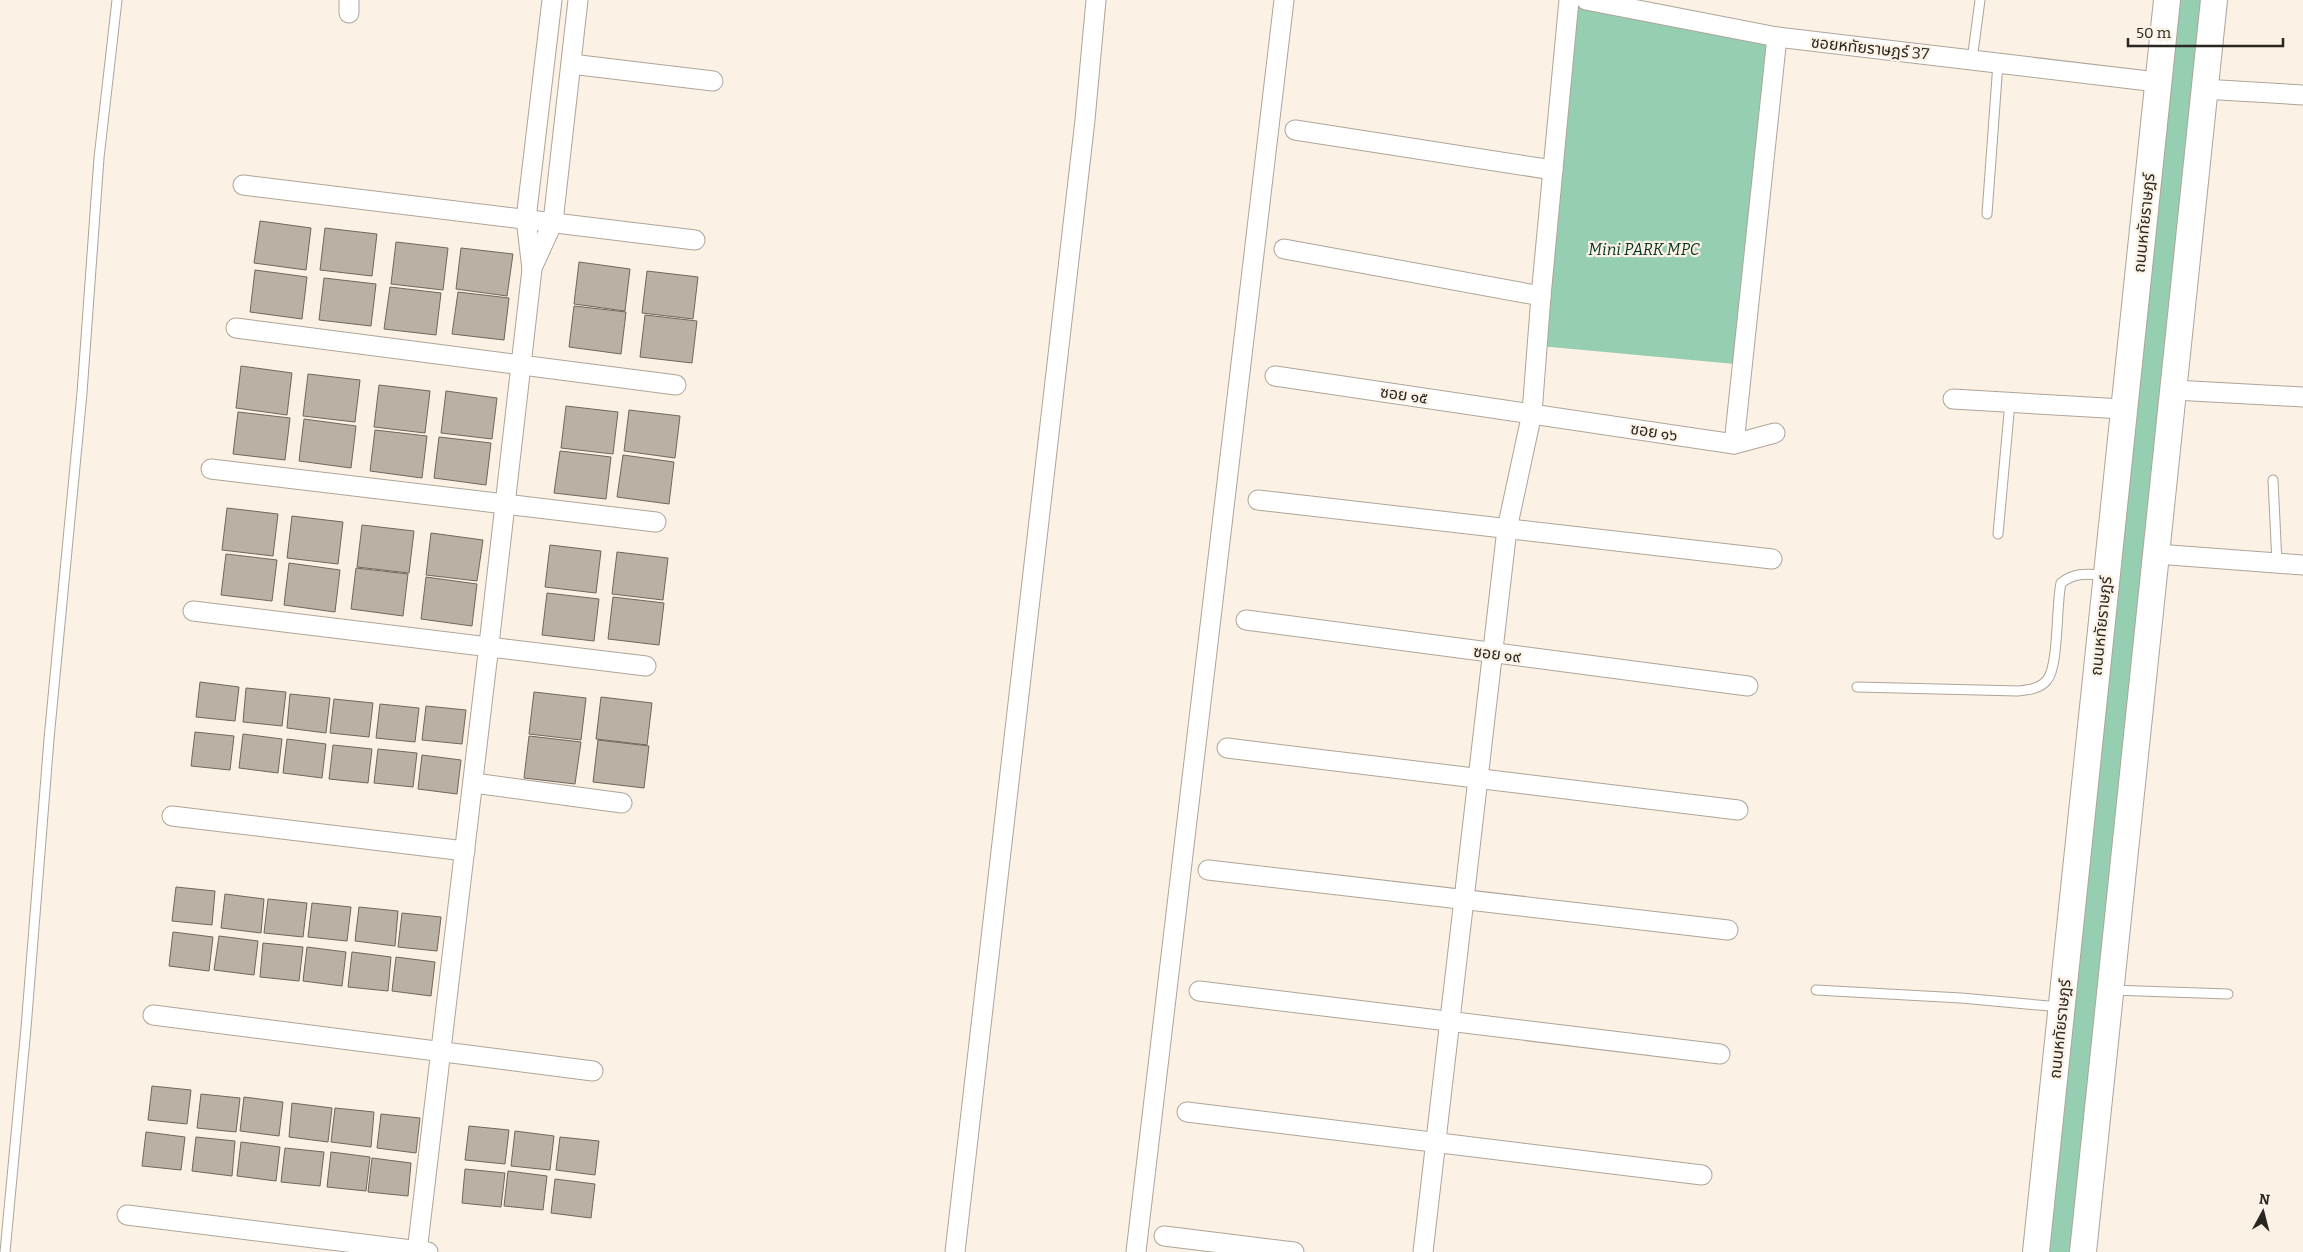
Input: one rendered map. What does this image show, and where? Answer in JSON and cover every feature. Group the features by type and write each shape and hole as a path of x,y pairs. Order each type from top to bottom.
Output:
{"main road":[{"name":"ถนนหทัยราษฎร์","path":"2036,1252 2123,409 2143,247 2157,82 2167,0"},
{"path":"2083,1252 2174,390 2203,89 2214,0"}],"street":[{"path":"127,1214 421,1252 439,1051 474,784 532,269 526,219 552,0"},
{"path":"532,269 553,222 578,0"},
{"path":"955,1252 1085,120 1096,0"},
{"path":"1136,1252 1284,0"},
{"path":"1423,1252 1507,530 1532,413 1569,0"},
{"name":"ซอยหทัยราษฎร์ 37","path":"1586,0 1776,38 2157,82"},
{"path":"1734,444 1776,38"},
{"path":"571,64 713,81"},
{"path":"2203,89 2303,95"},
{"path":"1295,130 1553,170"},
{"path":"243,185 695,240"},
{"path":"1284,249 1541,296"},
{"path":"236,328 676,385"},
{"name":"ซอย ๑๕","path":"1275,376 1532,413"},
{"path":"2174,390 2303,397"},
{"path":"1953,399 2123,409"},
{"name":"ซอย ๑๖","path":"1532,413 1734,444 1775,433"},
{"path":"211,469 656,522"},
{"path":"1258,500 1772,559"},
{"path":"2157,554 2303,565"},
{"path":"193,611 646,666"},
{"name":"ซอย ๑๙","path":"1246,620 1748,686"},
{"path":"1227,748 1738,810"},
{"path":"474,784 622,803"},
{"path":"172,816 464,851"},
{"path":"1208,870 1728,930"},
{"path":"1199,992 1720,1054"},
{"path":"153,1015 593,1071"},
{"path":"1187,1112 1436,1144 1702,1175"},
{"path":"1164,1236 1294,1252"}],"lane":[{"path":"5,1252 26,1028 49,739 82,394 99,158 117,0"},
{"path":"1972,60 1980,0"},
{"path":"1987,214 1998,63"},
{"path":"1998,534 2010,402"},
{"path":"2273,480 2277,563"},
{"path":"1857,687 2018,691 2035,688 2047,681 2052,667 2061,583 2068,577 2081,573 2107,575"},
{"path":"1816,990 1961,998 2062,1007"},
{"path":"2111,990 2228,994"}],"green space":[{"path":"2175,0 2201,0 2190,123 2073,1252 2047,1252"},
{"name":"Mini PARK MPC","path":"1570,3 1769,36 1735,364 1529,345"}],"building":[{"path":"260,221 311,228 306,270 254,263"},
{"path":"325,228 377,234 372,276 320,270"},
{"path":"396,242 448,248 443,290 391,284"},
{"path":"461,248 513,254 507,296 456,289"},
{"path":"579,262 630,269 625,311 574,304"},
{"path":"255,270 307,277 302,319 250,312"},
{"path":"647,271 698,277 693,319 642,313"},
{"path":"324,278 376,284 371,326 319,320"},
{"path":"390,287 441,293 436,335 384,329"},
{"path":"458,292 509,298 504,340 452,334"},
{"path":"574,306 626,312 621,354 569,347"},
{"path":"645,315 697,321 692,363 640,357"},
{"path":"241,366 292,373 287,415 236,408"},
{"path":"308,374 360,380 355,422 303,416"},
{"path":"379,385 430,391 425,433 374,427"},
{"path":"446,391 497,398 492,439 441,433"},
{"path":"566,406 618,412 613,454 561,448"},
{"path":"629,410 680,416 675,458 624,451"},
{"path":"238,412 290,418 285,460 233,454"},
{"path":"304,419 356,426 351,468 299,461"},
{"path":"375,430 427,436 422,478 370,471"},
{"path":"439,437 491,443 486,485 434,478"},
{"path":"560,451 611,457 606,499 554,493"},
{"path":"623,455 674,462 669,504 617,497"},
{"path":"227,508 278,514 273,556 222,550"},
{"path":"292,516 343,522 338,564 287,558"},
{"path":"362,525 414,531 409,573 357,567"},
{"path":"431,533 483,540 477,581 426,575"},
{"path":"550,545 601,551 596,593 545,587"},
{"path":"617,552 668,558 663,600 612,594"},
{"path":"226,554 277,560 272,601 221,595"},
{"path":"289,563 340,570 335,612 284,605"},
{"path":"356,568 408,574 403,616 351,609"},
{"path":"426,577 477,584 472,626 421,619"},
{"path":"547,593 599,599 594,641 542,635"},
{"path":"613,597 664,603 659,645 608,639"},
{"path":"200,682 239,687 235,721 196,717"},
{"path":"246,688 286,692 282,726 243,722"},
{"path":"534,692 586,698 581,740 529,734"},
{"path":"290,694 330,698 326,733 287,728"},
{"path":"601,697 652,703 647,745 596,739"},
{"path":"334,699 373,703 369,737 330,733"},
{"path":"380,704 419,708 415,742 376,738"},
{"path":"426,706 466,710 462,744 422,740"},
{"path":"195,732 234,736 230,770 191,766"},
{"path":"243,734 282,739 278,773 239,768"},
{"path":"529,736 581,742 575,784 524,778"},
{"path":"287,739 326,744 322,778 283,773"},
{"path":"598,740 649,746 644,788 593,782"},
{"path":"333,745 372,749 368,783 329,779"},
{"path":"378,749 417,753 413,787 374,783"},
{"path":"422,755 461,760 457,794 418,789"},
{"path":"176,887 215,891 212,925 172,921"},
{"path":"225,894 264,899 261,933 221,928"},
{"path":"268,899 307,903 303,937 264,933"},
{"path":"312,903 351,907 347,941 308,937"},
{"path":"359,907 398,911 395,946 355,941"},
{"path":"402,913 441,917 437,951 398,947"},
{"path":"173,932 213,937 209,971 169,966"},
{"path":"219,936 258,941 254,975 214,970"},
{"path":"263,943 303,947 299,981 260,977"},
{"path":"307,947 346,952 342,986 303,981"},
{"path":"352,952 391,957 388,991 348,987"},
{"path":"396,957 435,962 431,996 392,991"},
{"path":"152,1086 191,1090 187,1124 148,1120"},
{"path":"201,1094 240,1098 236,1132 197,1128"},
{"path":"244,1097 283,1102 279,1136 240,1131"},
{"path":"292,1103 332,1108 328,1142 289,1137"},
{"path":"335,1108 374,1112 371,1147 331,1142"},
{"path":"381,1114 420,1118 416,1153 377,1148"},
{"path":"469,1126 509,1130 505,1164 465,1160"},
{"path":"515,1131 554,1136 550,1170 511,1166"},
{"path":"146,1132 185,1137 181,1170 142,1166"},
{"path":"196,1137 235,1141 232,1176 192,1171"},
{"path":"560,1137 599,1141 595,1175 556,1170"},
{"path":"241,1142 280,1147 276,1181 237,1176"},
{"path":"285,1148 324,1152 320,1186 281,1182"},
{"path":"331,1152 370,1157 366,1191 327,1187"},
{"path":"372,1158 411,1163 408,1196 368,1192"},
{"path":"465,1169 505,1173 501,1207 462,1203"},
{"path":"508,1171 547,1176 543,1210 504,1206"},
{"path":"555,1179 595,1184 591,1218 551,1213"}]}
